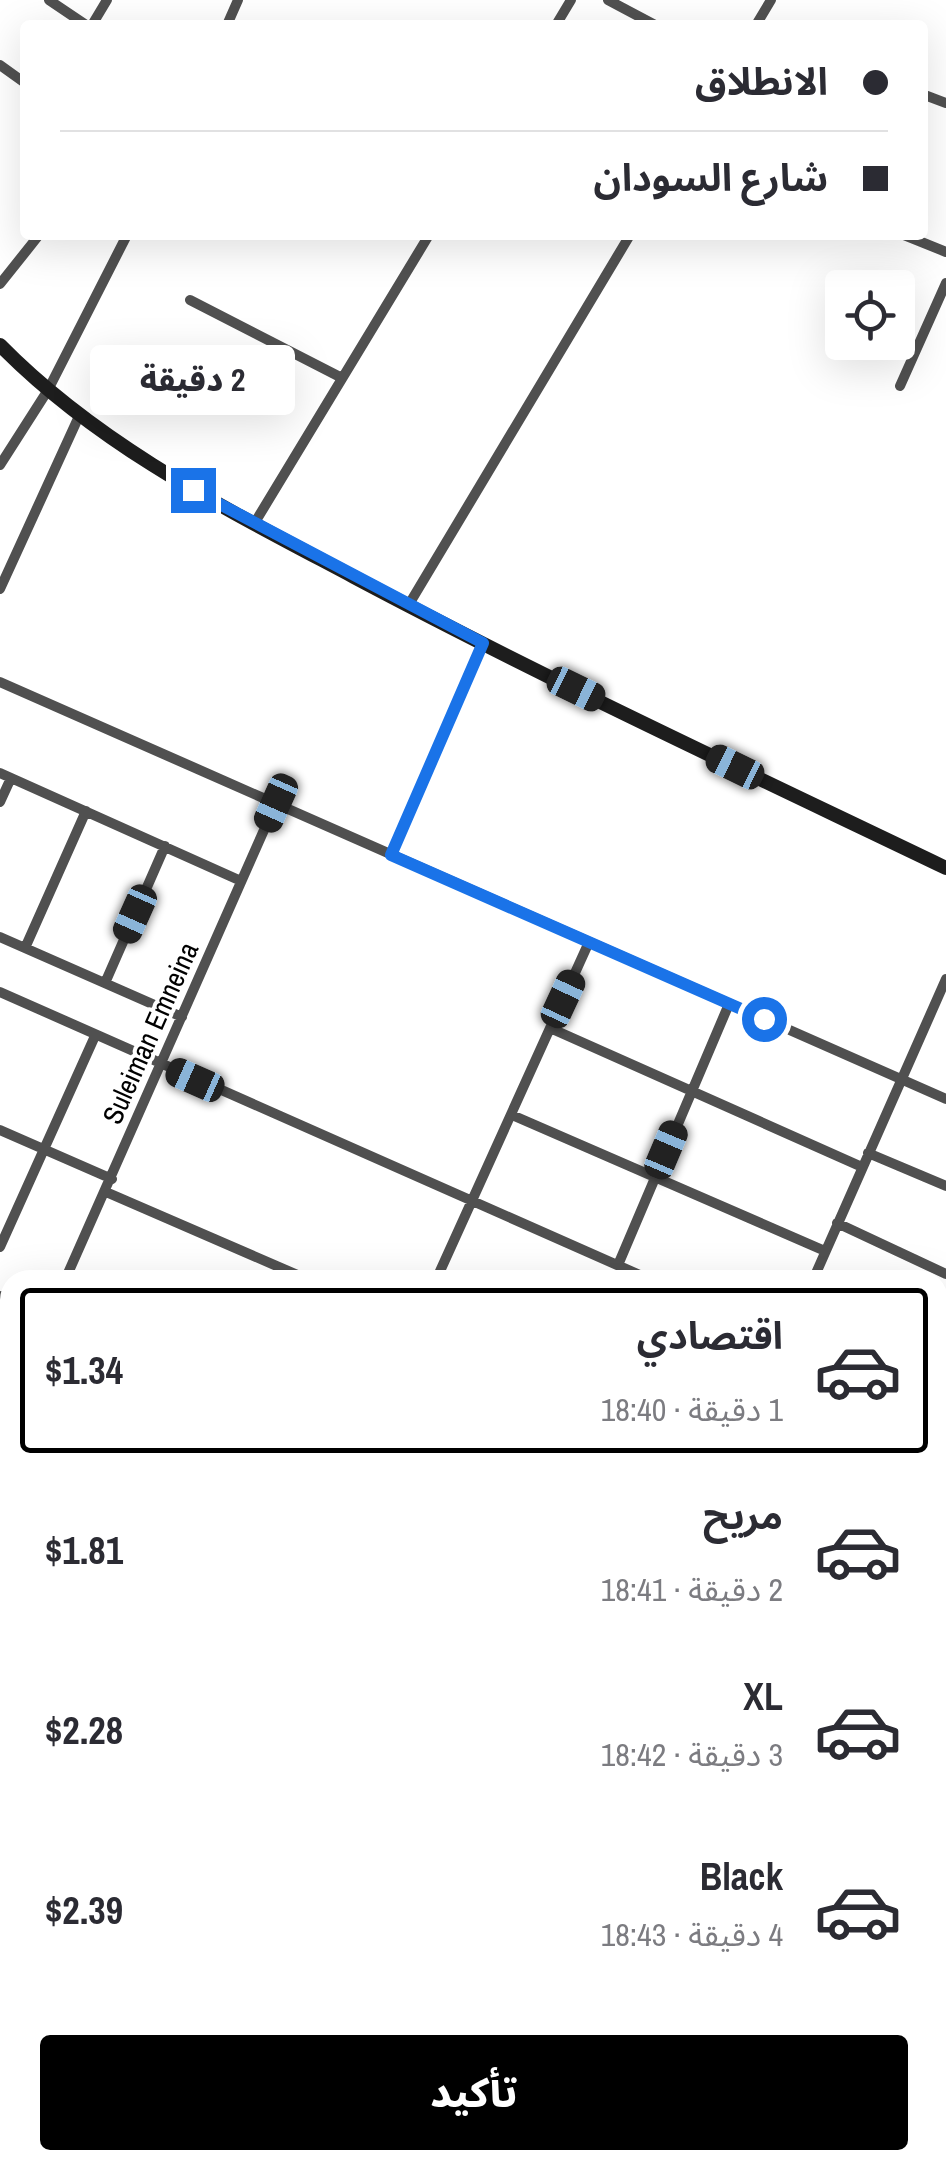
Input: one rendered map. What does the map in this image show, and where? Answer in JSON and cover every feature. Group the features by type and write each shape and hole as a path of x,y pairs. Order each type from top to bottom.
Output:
{"main road":[{"path":"0,345 48,390 158,469 254,524 408,606 946,868"}],"street":[{"path":"49,0 81,20"},
{"path":"608,0 646,20"},
{"path":"0,284 35,240"},
{"path":"0,465 48,390 124,240"},
{"path":"254,524 426,240"},
{"path":"408,606 627,240"},
{"path":"916,240 946,252"},
{"path":"900,386 946,283"},
{"path":"190,300 342,378"},
{"path":"0,589 80,414"},
{"path":"391,855 483,643"},
{"path":"0,682 946,1099"},
{"path":"0,802 6,776 241,881"},
{"name":"Suleiman Emneina","path":"71,1270 276,803"},
{"path":"25,948 86,812"},
{"path":"105,983 166,846"},
{"path":"0,936 182,1018"},
{"path":"440,1270 590,942"},
{"path":"816,1270 946,979"},
{"path":"0,992 629,1270"},
{"path":"618,1265 730,1004"},
{"path":"550,1028 862,1167"},
{"path":"0,1247 96,1036"},
{"path":"512,1115 653,1180 825,1251"},
{"path":"0,1130 112,1178"},
{"path":"868,1153 946,1186"},
{"path":"106,1192 286,1270"},
{"path":"837,1223 937,1270"}],"route":[{"path":"193,490 483,643 391,855 764,1019"}]}
